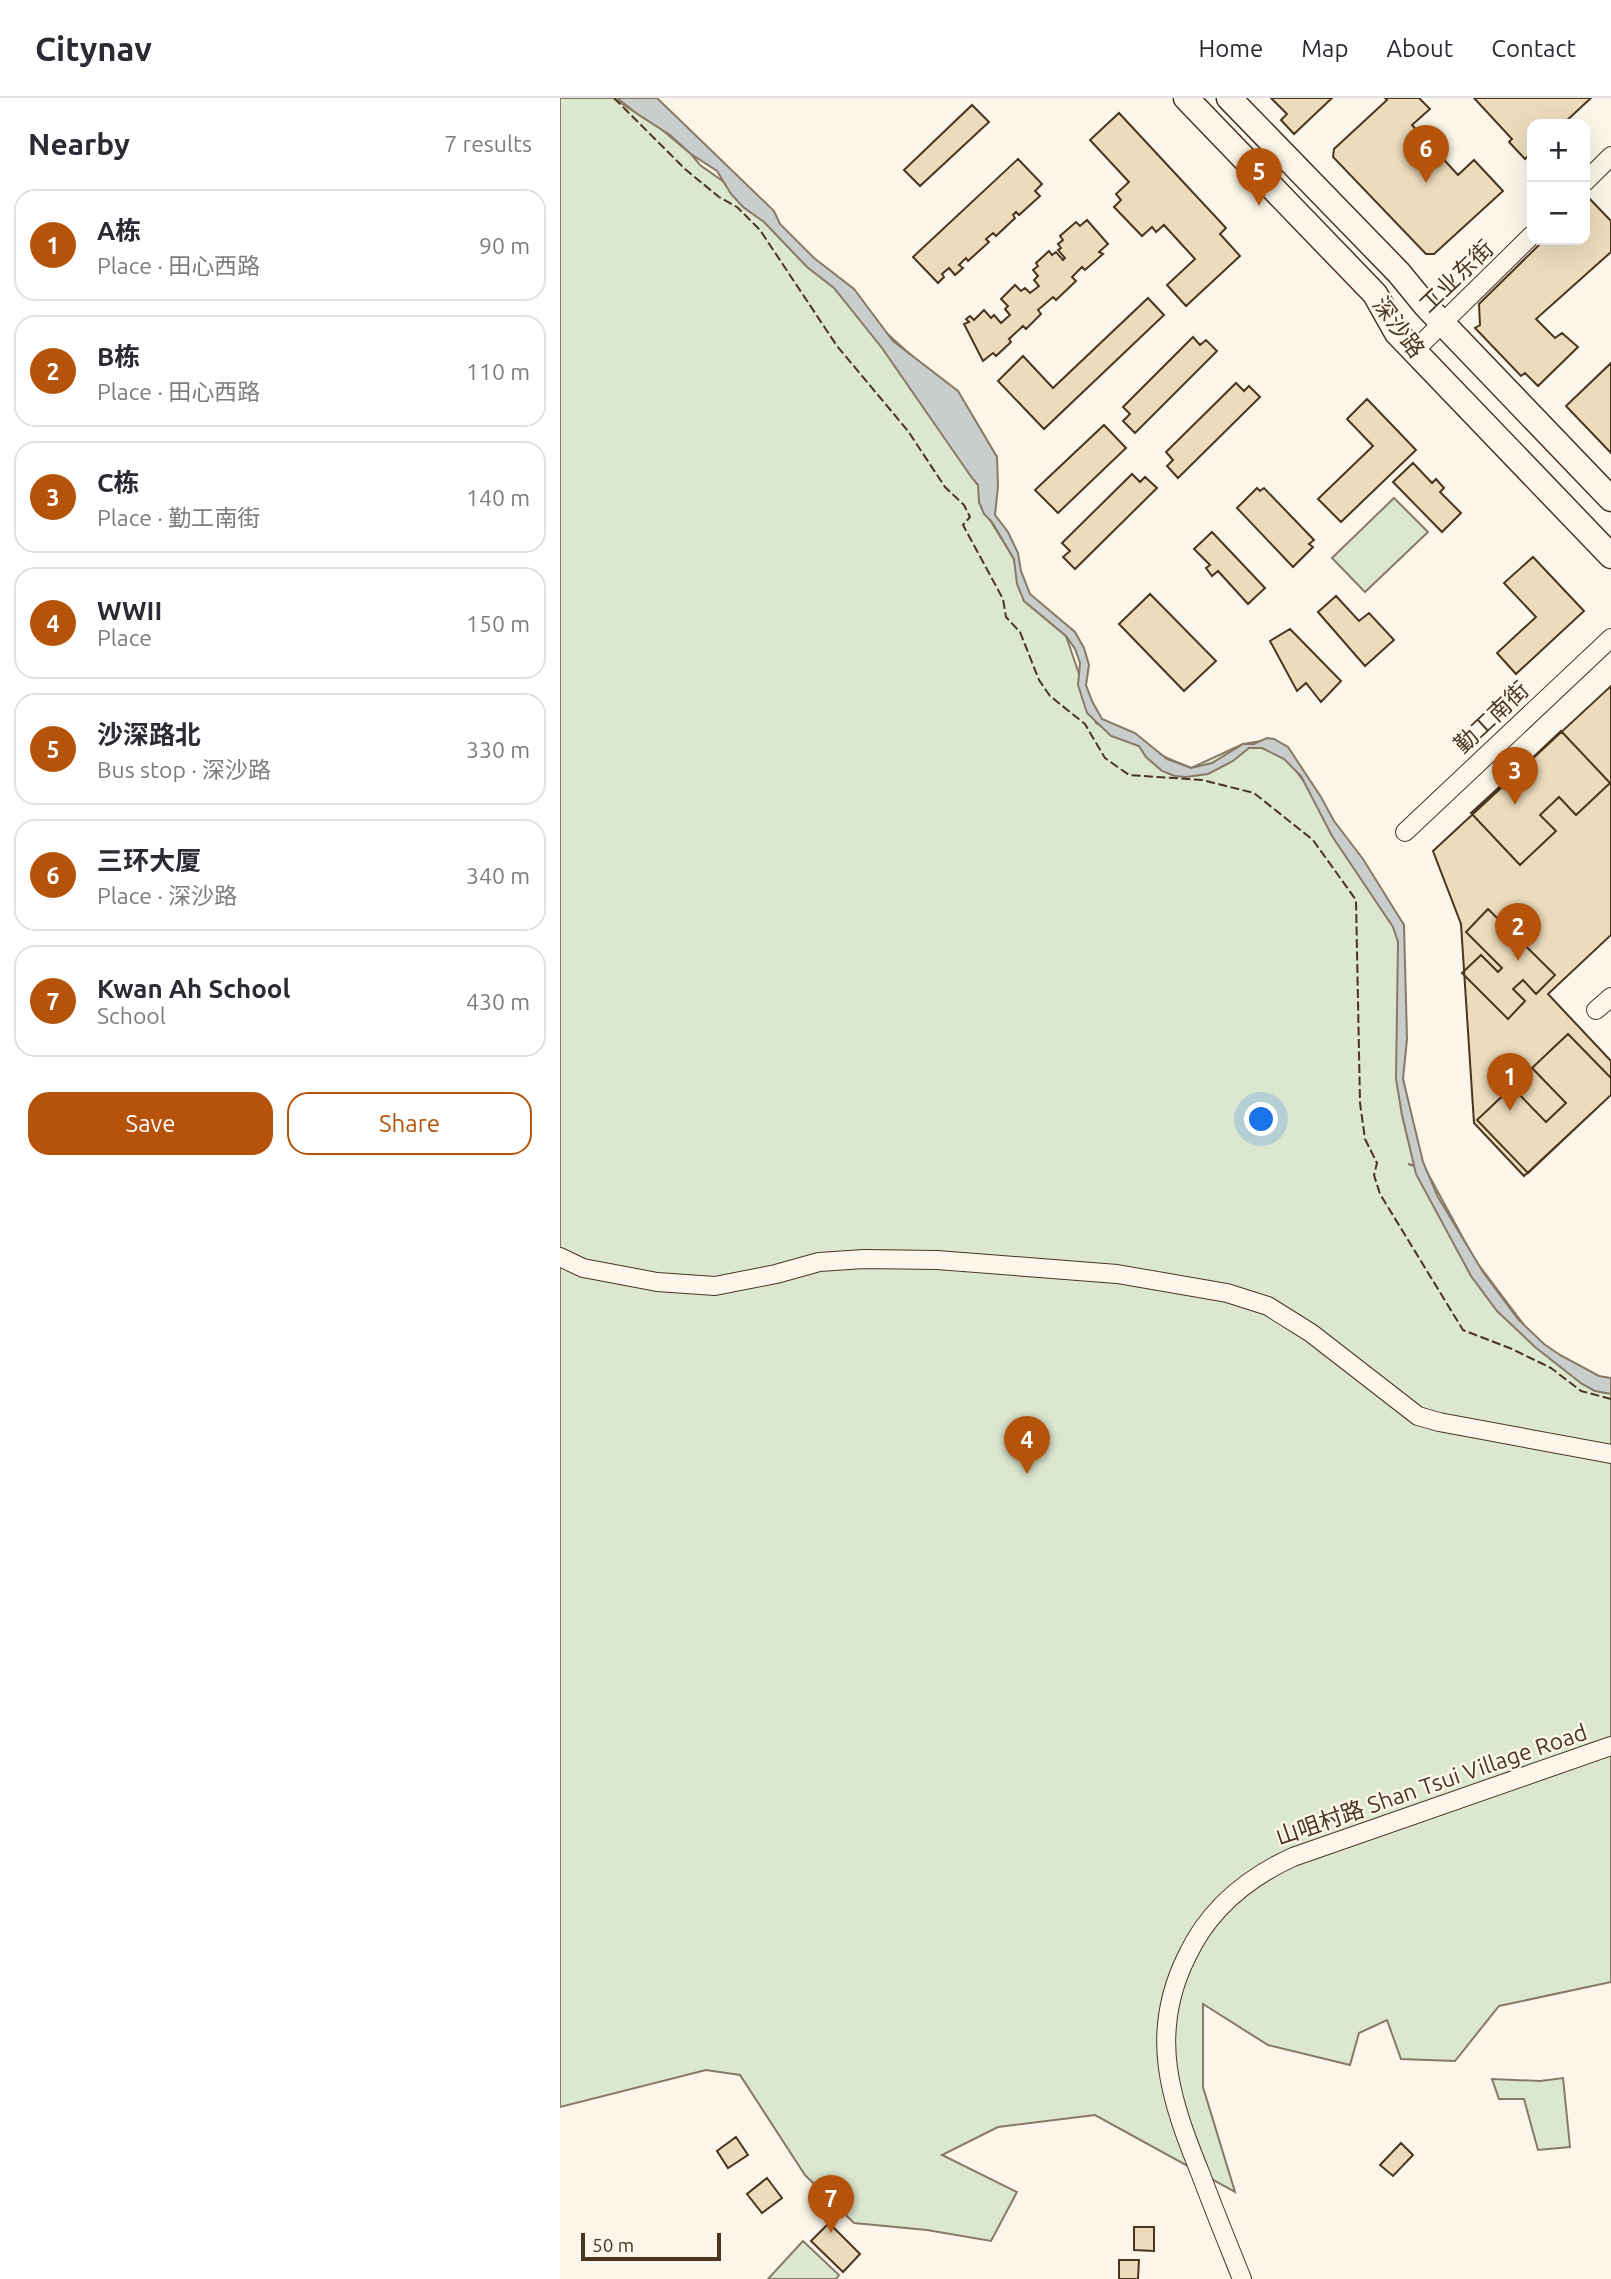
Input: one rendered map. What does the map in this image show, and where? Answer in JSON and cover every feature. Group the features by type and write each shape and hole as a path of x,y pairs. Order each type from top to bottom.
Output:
{"main road":[{"name":"深沙路","path":"1186,98 1375,294 1397,333 1611,556"},
{"name":"深沙路","path":"1229,98 1399,273 1443,324 1611,499"}],"street":[{"path":"1590,177 1611,156"},
{"name":"工业东街","path":"1414,351 1527,240"},
{"name":"勤工南街","path":"1405,832 1611,638"},
{"path":"1596,1010 1611,997"},
{"path":"560,1257 583,1268 657,1282 715,1286 819,1262 872,1259 937,1260 1116,1274 1227,1293 1268,1306 1311,1333 1418,1416 1611,1454"},
{"name":"山咀村路 Shan Tsui Village Road","path":"1242,2279 1182,2128 1168,2074 1165,2035 1170,1999 1184,1961 1201,1930 1235,1892 1263,1872 1293,1857 1611,1746"}],"green space":[{"path":"560,98 613,98 661,129 700,165 724,182 965,404 997,457 979,502 1014,559 1024,601 1066,636 1096,723 1139,746 1191,768 1243,744 1274,739 1404,925 1399,961 1403,1079 1422,1167 1408,1164 1426,1170 1475,1260 1536,1341 1611,1387 1611,1982 1499,2006 1455,2061 1401,2059 1387,2020 1359,2033 1350,2065 1268,2045 1203,2004 1203,2087 1235,2192 1095,2115 998,2127 942,2155 1017,2192 991,2241 927,2230 854,2223 805,2175 740,2075 706,2070 560,2107"},
{"path":"1394,498 1428,532 1365,592 1332,558"},
{"path":"1563,2078 1570,2147 1538,2150 1524,2099 1499,2099 1492,2079 1540,2081"},
{"path":"803,2241 839,2275 836,2279 768,2279"}],"shaded area":[{"path":"617,98 657,98 774,211 780,224 814,258 854,289 893,341 958,391 997,457 995,515 1008,532 1018,553 1021,571 1030,594 1075,632 1084,648 1089,665 1086,685 1102,719 1135,733 1167,759 1191,768 1212,763 1243,744 1254,744 1267,738 1288,747 1404,925 1407,1039 1403,1079 1423,1162 1438,1197 1483,1272 1518,1319 1560,1355 1599,1376 1611,1378 1611,1394 1595,1391 1582,1384 1535,1347 1497,1311 1471,1276 1416,1174 1396,1079 1398,942 1393,927 1332,836 1301,776 1284,759 1262,748 1249,748 1233,761 1208,774 1175,776 1162,771 1146,757 1139,746 1111,736 1087,713 1078,685 1080,663 1075,649 1066,636 1024,601 1017,584 1014,559 992,522 984,514 979,502 978,485 882,348 834,288 807,267 764,222 743,207 731,194 717,171"}],"building":[{"path":"1271,98 1332,98 1294,134 1281,120 1287,114"},
{"path":"1385,98 1419,98 1430,109 1412,125 1458,175 1474,160 1503,191 1434,254 1426,254 1333,157 1334,149 1387,100"},
{"path":"1474,98 1591,98 1568,119 1527,119 1525,159 1509,142 1512,139"},
{"path":"972,105 989,122 920,186 904,170"},
{"path":"1119,113 1226,228 1220,234 1240,256 1186,306 1167,285 1195,259 1164,225 1156,232 1152,227 1142,236 1114,207 1121,200 1116,194 1129,182 1090,140"},
{"path":"1018,159 1042,184 1035,191 1040,196 1019,215 1016,212 1013,215 1015,218 996,236 993,233 986,239 989,242 968,261 966,258 959,265 963,268 955,275 949,268 938,283 913,257"},
{"path":"1590,199 1611,221 1611,252 1536,319 1555,338 1562,333 1578,347 1538,386 1525,373 1521,376 1475,328 1480,325 1479,304 1539,245 1590,245"},
{"path":"1087,220 1108,244 1099,252 1103,254 1085,270 1082,267 1072,277 1076,281 1056,300 1053,297 1038,310 1041,314 1026,329 1023,326 1009,339 1011,342 996,356 993,353 983,361 964,324 969,322 966,319 970,316 974,320 984,310 991,318 994,315 1001,323 1010,315 1005,309 1008,306 1001,299 1015,285 1021,291 1025,288 1030,293 1039,286 1034,280 1038,276 1033,270 1038,266 1036,263 1049,251 1052,255 1056,252 1063,260 1065,258 1058,250 1061,248 1058,244 1063,240 1060,236 1076,222 1080,226"},
{"path":"1148,298 1164,315 1044,429 998,381 1023,356 1053,388"},
{"path":"1193,337 1200,345 1206,340 1217,351 1135,433 1123,421 1130,414 1123,407"},
{"path":"1611,363 1611,453 1566,406"},
{"path":"1236,383 1244,391 1249,386 1260,397 1178,478 1167,466 1173,460 1166,452"},
{"path":"1367,399 1416,450 1341,522 1318,499 1373,446 1347,419"},
{"path":"1104,425 1126,448 1058,513 1035,490"},
{"path":"1413,463 1432,483 1436,479 1444,488 1440,492 1461,513 1442,532 1393,482"},
{"path":"1132,474 1140,482 1145,477 1157,488 1075,569 1063,557 1070,551 1062,543"},
{"path":"1257,488 1260,491 1264,488 1314,540 1309,544 1313,547 1293,567 1237,508"},
{"path":"1212,532 1265,588 1248,604 1218,571 1212,576 1206,568 1210,565 1194,549"},
{"path":"1533,557 1584,611 1516,674 1497,653 1536,617 1504,583"},
{"path":"1150,594 1216,661 1184,691 1119,624"},
{"path":"1336,596 1359,621 1369,613 1394,640 1365,666 1318,612"},
{"path":"1290,629 1341,681 1321,702 1306,683 1297,691 1270,641"},
{"path":"1611,686 1611,935 1548,994 1611,1061 1611,1095 1524,1176 1474,1123 1461,924 1433,851"},
{"path":"1561,731 1610,783 1576,815 1559,797 1540,815 1556,831 1520,865 1471,813 1507,780 1512,786 1531,769 1526,764"},
{"path":"1488,909 1555,975 1536,994 1523,980 1513,989 1525,1001 1508,1019 1462,973 1481,955 1498,972 1502,968 1466,932"},
{"path":"1568,1034 1611,1078 1611,1095 1528,1173 1477,1120 1512,1087 1546,1122 1566,1103 1532,1068"},
{"path":"736,2137 748,2155 728,2168 717,2151"},
{"path":"1401,2143 1413,2155 1393,2176 1380,2165"},
{"path":"767,2178 782,2198 762,2213 747,2194"},
{"path":"829,2223 860,2254 843,2272 811,2241"},
{"path":"1134,2227 1154,2227 1154,2251 1134,2250"},
{"path":"1119,2260 1139,2260 1138,2279 1119,2279"}],"fence":[{"path":"614,98 685,169 719,197 737,207 760,230 837,346 908,431 945,487 964,505 970,517 963,525 1003,599 1006,617 1020,632 1039,680 1050,696 1085,724 1105,758 1129,775 1202,780 1254,793 1313,840 1356,900 1360,1103 1365,1139 1377,1163 1374,1175 1380,1194 1463,1330 1551,1368 1581,1391 1611,1399"}],"place":[{"name":"三环大厦","path":"1426,183"},
{"name":"沙深路北","path":"1259,206"},
{"name":"C栋","path":"1515,805"},
{"name":"B栋","path":"1518,961"},
{"name":"A栋","path":"1510,1111"},
{"name":"WWII","path":"1027,1474"},
{"name":"Kwan Ah School","path":"831,2233"}]}
